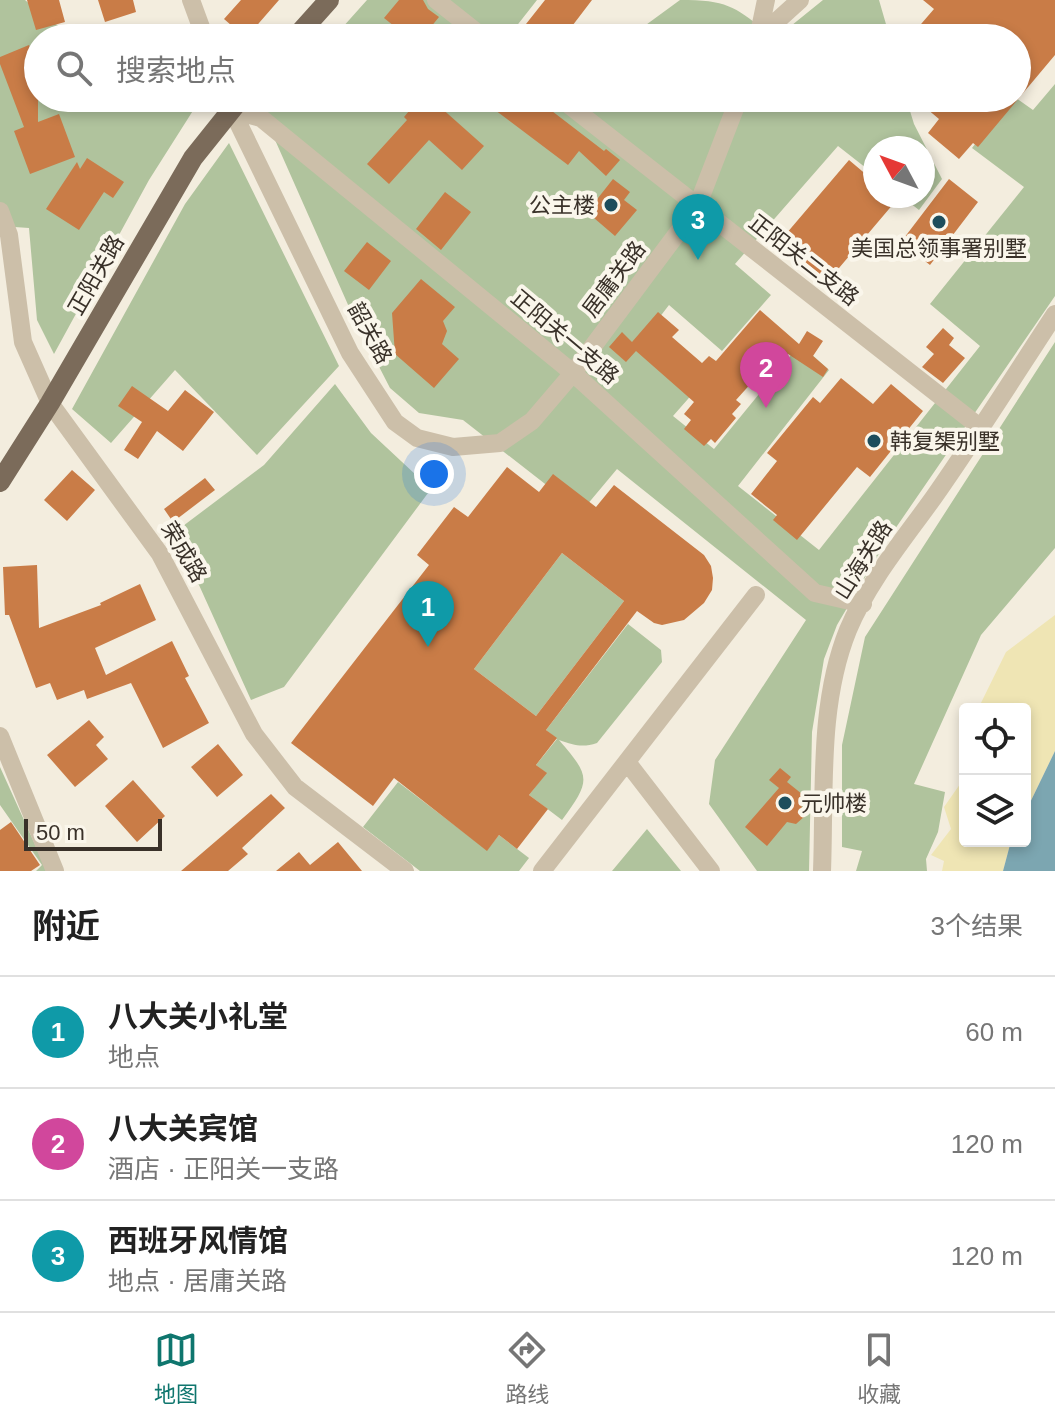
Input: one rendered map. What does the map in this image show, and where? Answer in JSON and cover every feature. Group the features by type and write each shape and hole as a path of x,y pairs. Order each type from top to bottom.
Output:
{"main road":[{"path":"308,24 329,0"},
{"name":"正阳关路","path":"0,482 50,403 193,158 226,112"}],"street":[{"path":"191,0 200,24"},
{"path":"436,0 466,24"},
{"path":"761,24 766,0"},
{"path":"773,24 800,0"},
{"name":"韶关路","path":"238,112 350,353 395,422 417,438 453,447 500,443 532,421 554,395"},
{"name":"正阳关一支路","path":"250,112 573,373 815,593 863,604"},
{"name":"正阳关二支路","path":"578,112 981,428"},
{"name":"居庸关路","path":"554,395 697,207 734,112"},
{"name":"荣成路","path":"0,211 9,235 23,342 50,403 160,554 262,745 295,787 405,871"},
{"name":"山海关路","path":"822,871 826,744 835,675 849,629 876,579 981,428 1055,314"},
{"path":"542,871 756,595"},
{"path":"0,736 55,871"},
{"path":"627,762 711,871"}],"green space":[{"path":"0,0 25,0 55,24 24,24 24,112 192,112 149,180 54,354 37,320 29,228 0,226"},
{"path":"367,0 537,0 518,24 346,24"},
{"path":"680,0 722,4 757,24 647,24"},
{"path":"823,0 879,0 886,24 793,24"},
{"path":"1055,84 1055,296 884,545 837,625 824,659 812,732 809,871 757,871 709,804 715,760 806,620 617,469 581,512 463,420 419,413 390,388 353,316 264,115 267,112 910,112 920,136 863,136 863,166 838,146 735,264 771,295 722,351 669,305 639,344 695,391 673,416 714,449 800,344 829,370 738,486 819,550 980,346 930,304 1024,187 972,148 1000,112 1031,112 1031,109 1033,110"},
{"path":"229,143 339,366 257,455 175,370 111,443 72,409 185,204"},
{"path":"935,165 942,179 935,188"},
{"path":"1055,342 1055,548 981,635 914,784 945,792 938,832 926,859 927,871 856,871 862,851 842,847 842,745 865,637"},
{"path":"335,384 371,433 431,489 284,687 251,700 175,532 264,465"},
{"path":"562,553 624,601 536,716 474,669"},
{"path":"628,624 661,650 662,662 597,743 578,745 559,740 577,762 583,779 578,796 562,820 529,795 546,773 536,765 557,739 546,730"},
{"path":"0,767 47,871 36,871 42,865 0,805"},
{"path":"398,782 487,850 499,835 529,858 519,871 420,871 363,827"},
{"path":"647,829 681,871 612,871"}],"sand":[{"path":"1055,615 1055,751 1031,801 1031,703 981,703 1006,652"},
{"path":"959,786 959,847 1009,847 1003,871 942,871 944,861 931,855 951,829 944,807"}],"water":[{"path":"1055,751 1055,871 1003,871 1009,847 1031,847 1031,801"}],"building":[{"path":"27,0 59,0 65,22 34,24"},
{"path":"98,0 133,0 136,12 105,22"},
{"path":"241,0 279,0 258,24 230,24 224,19"},
{"path":"399,0 423,0 428,9 439,17 433,24 392,24 384,18"},
{"path":"545,0 592,0 574,24 526,24"},
{"path":"923,0 1055,0 1055,55 1031,84 1031,24 921,24 934,9"},
{"path":"24,47 24,112 38,112 38,122 59,114 75,157 30,174 14,131 24,127 0,57"},
{"path":"408,112 446,112 484,146 462,170 429,140 389,184 367,164 407,120 404,117"},
{"path":"498,112 553,112 620,160 606,176 579,151 568,165"},
{"path":"931,112 1007,112 978,147 973,143 959,159 928,133 939,119"},
{"path":"87,158 124,182 113,198 104,192 79,230 46,209 77,162 80,169"},
{"path":"849,160 863,172 863,208 890,208 828,281 780,241"},
{"name":"公主楼","path":"613,179 630,192 624,200 637,210 615,236 587,212"},
{"name":"美国总领事署别墅","path":"949,179 978,202 930,265 901,242 927,208 935,208 935,197"},
{"path":"445,192 471,212 441,250 416,229"},
{"path":"367,242 391,261 369,290 344,271"},
{"path":"421,279 455,307 443,321 447,331 442,344 459,359 434,388 395,354 392,313"},
{"path":"760,310 799,344 807,331 823,341 813,356 828,369 823,377 788,354 768,377 754,380 736,400 741,404 732,414 736,418 715,443 711,439 704,446 684,429 691,420 684,414 694,402 636,351 626,362 609,347 622,332 632,342 658,312 679,330 672,337 702,363 709,356 716,361"},
{"path":"943,328 954,338 949,345 965,358 943,383 922,367 934,354 926,347"},
{"path":"841,378 873,404 891,384 923,411 870,477 857,467 797,540 773,520 777,515 751,494 777,461 767,453 813,397 820,403"},
{"path":"132,386 168,411 185,390 214,412 183,451 157,431 138,459 124,450 142,422 118,406"},
{"path":"507,467 539,492 553,474 596,507 614,485 704,555 711,566 713,578 712,590 704,603 684,620 662,625 637,611 546,730 557,738 536,765 547,773 529,795 548,809 517,849 499,835 487,851 394,778 373,806 291,743 429,565 417,555 454,507 468,517","holes":["562,553 624,601 536,716 474,669"]},
{"path":"72,470 95,490 67,521 44,500"},
{"path":"205,478 215,490 173,522 164,509"},
{"path":"37,565 39,628 101,605 140,584 156,620 95,648 106,675 172,641 189,676 185,678 209,723 163,748 131,683 87,699 84,690 57,700 50,683 36,688 9,615 5,615 3,567"},
{"path":"89,720 104,737 96,745 108,759 75,787 47,755"},
{"path":"218,744 243,775 217,797 191,767"},
{"name":"元帅楼","path":"780,768 791,777 787,782 807,798 801,805 805,816 796,824 787,822 767,846 745,827 779,788 769,780"},
{"path":"133,780 165,816 137,842 105,806"},
{"path":"271,794 285,808 242,848 248,854 228,871 181,871"},
{"path":"11,822 40,865 31,871 0,871 0,830"},
{"path":"338,842 362,871 276,871 299,852 310,865"}],"place":[{"name":"公主楼","path":"611,205"},
{"name":"美国总领事署别墅","path":"939,222"},
{"name":"西班牙风情馆","path":"698,260"},
{"name":"八大关宾馆","path":"766,408"},
{"name":"韩复榘别墅","path":"874,441"},
{"name":"八大关小礼堂","path":"428,647"},
{"name":"元帅楼","path":"785,803"}]}
